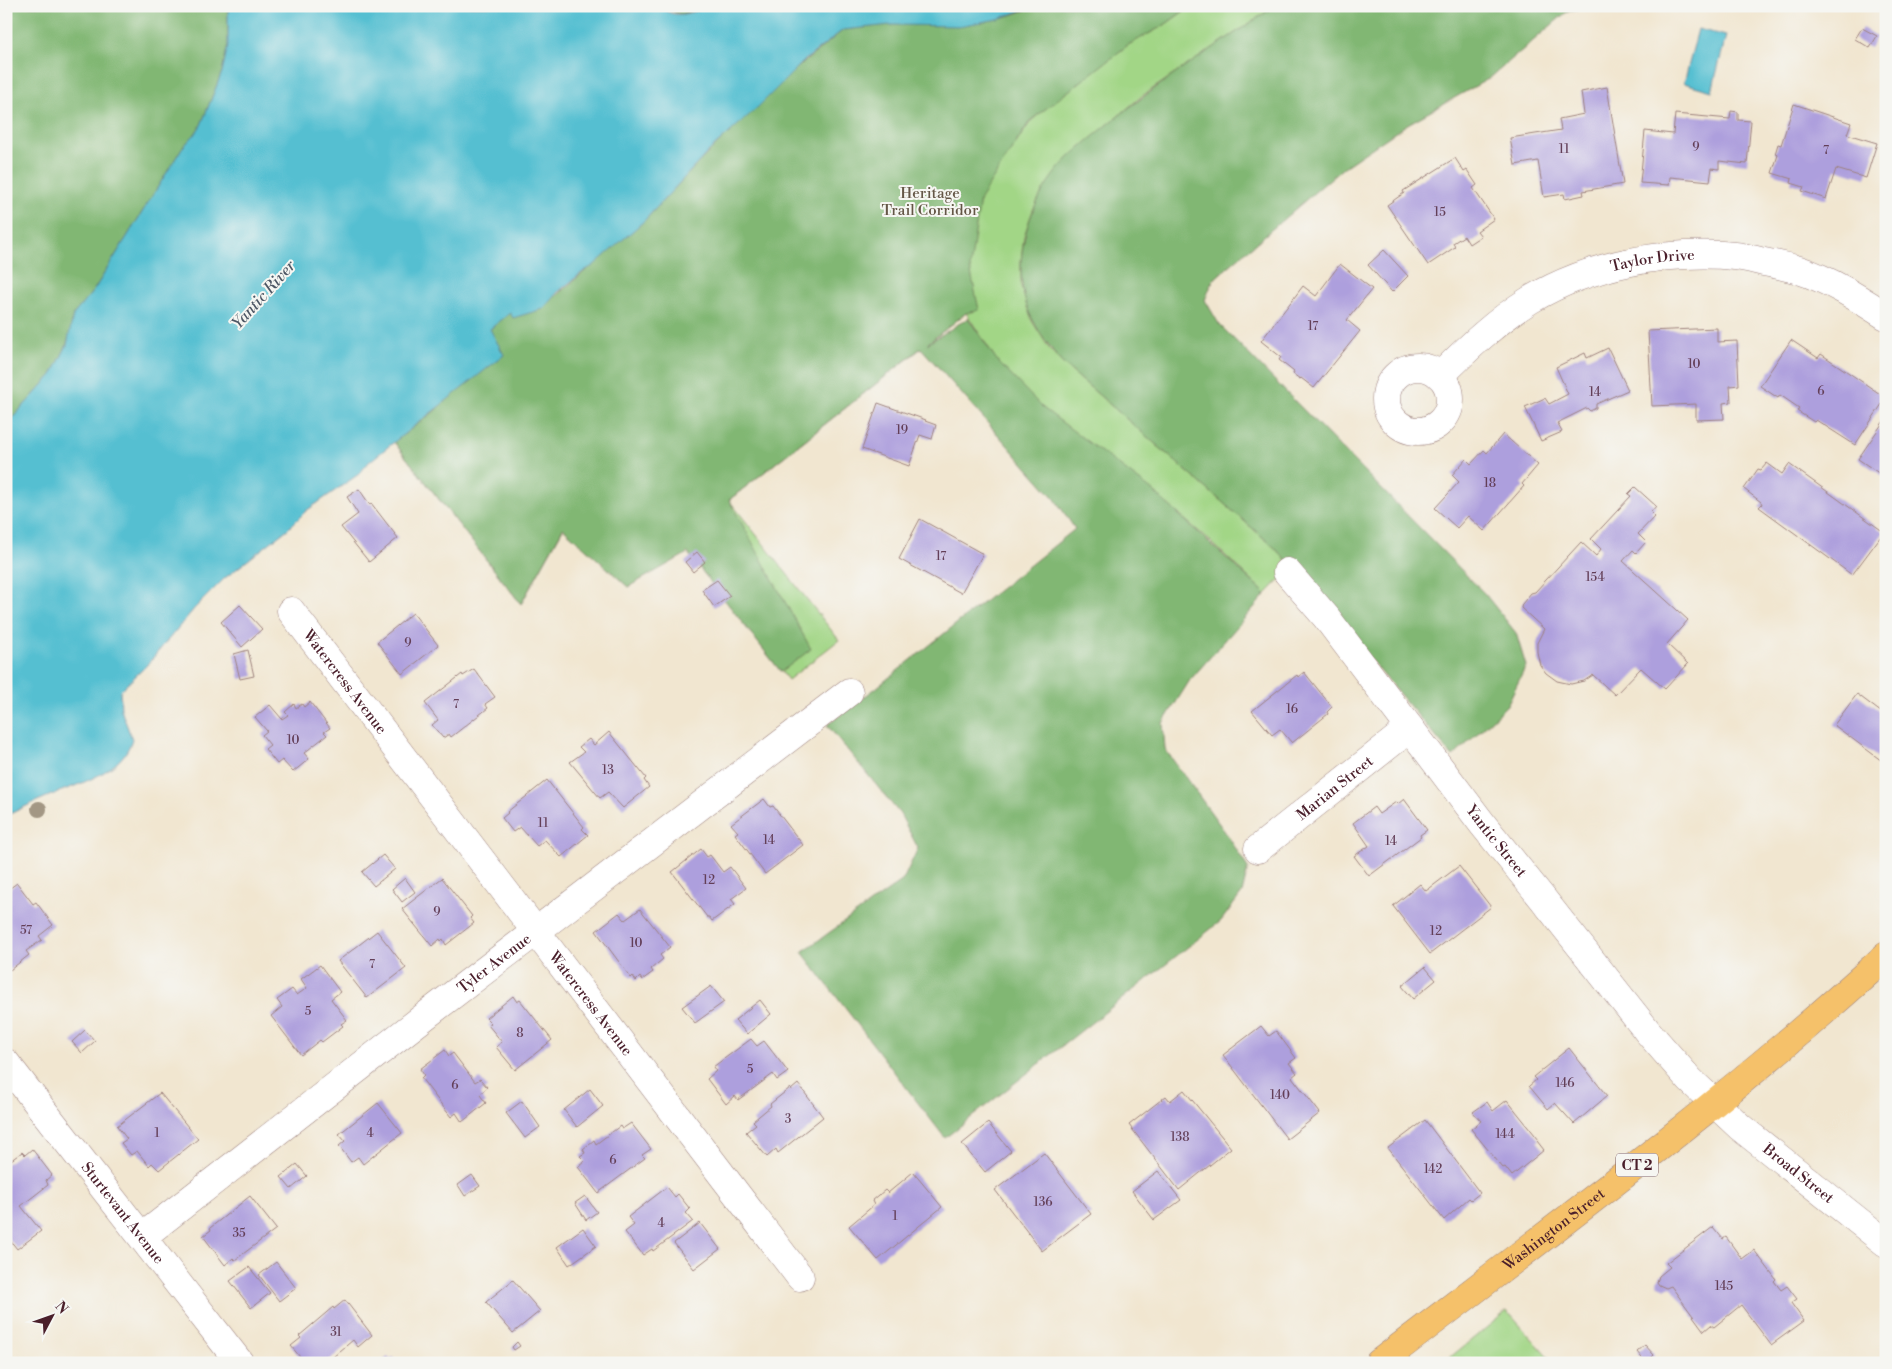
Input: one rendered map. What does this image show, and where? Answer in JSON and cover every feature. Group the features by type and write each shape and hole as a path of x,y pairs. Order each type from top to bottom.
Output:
{"highway":[{"name":"Washington Street","path":"1379,1363 1714,1104 1802,1031 1886,956"}],"street":[{"name":"Taylor Drive","path":"1440,376 1475,341 1505,317 1548,290 1587,274 1662,257 1698,254 1738,256 1798,270 1833,284 1886,316"},
{"name":"Yantic Street","path":"1287,572 1326,617 1484,826 1643,1025 1690,1080 1714,1104"},
{"name":"Watercress Avenue","path":"291,611 800,1277"},
{"name":"Tyler Avenue","path":"142,1237 537,931 850,692"},
{"name":"Marian Street","path":"1258,848 1410,728"},
{"name":"Sturtevant Avenue","path":"6,1063 240,1363"},
{"name":"Broad Street","path":"1714,1104 1740,1127 1886,1242"}],"green space":[{"path":"6,6 228,6 228,45 222,72 201,125 182,148 94,290 73,315 71,333 67,345 52,375 6,425"},
{"path":"661,6 707,6 681,14"},
{"path":"1031,6 1191,6 1163,26 1128,45 1030,121 980,199 970,268 979,310 966,313 927,344 968,318 998,362 1043,408 1153,491 1266,594 1190,680 1163,723 1165,749 1228,836 1248,868 1242,893 1221,921 945,1138 802,952 903,880 918,848 900,814 827,725 1075,529 1055,499 921,348 729,500 811,649 781,672 688,553 628,587 563,528 521,604 394,442 436,410 490,329 510,313 538,311 644,221 698,163 741,121 796,69 843,30 886,25 982,22 1011,15 1026,10"},
{"name":"Heritage Trail Corridor","path":"1191,6 1275,6 1142,96 1073,154 1046,186 1033,210 1024,236 1021,286 1032,321 1049,348 1061,362 1274,547 1292,567 1266,594 1210,541 1143,484 1035,403 998,362 966,313 729,500 839,640 788,680 607,450 521,604 394,442 490,329 549,304 563,289 683,442 796,69 845,29 886,25 1015,145 1031,121 1059,97 1128,45 1163,26"},
{"path":"1275,6 1566,6 1569,10 1490,78 1406,125 1344,167 1213,280 1205,300 1219,324 1485,594 1516,633 1526,666 1507,705 1453,757 1274,547 1061,362 1034,322 1026,305 1021,280 1021,263 1027,229 1039,197 1058,169 1087,142 1147,94"},
{"path":"1566,6 1639,6 1569,10"},
{"path":"1507,1311 1554,1363 1443,1363"}],"water":[{"name":"Yantic River","path":"228,6 661,6 671,13 684,14 709,6 1034,6 998,19 959,26 891,25 843,30 805,60 758,107 708,152 644,221 593,266 558,292 543,309 513,318 510,313 490,329 504,355 369,462 359,474 306,511 289,528 225,578 194,609 146,666 120,691 121,710 132,739 127,751 119,761 98,776 6,816 6,425 52,375 67,345 73,315 94,290 182,148 201,125 222,72 228,45"},
{"path":"1698,29 1726,36 1712,91 1684,83"}],"building":[{"path":"1862,28 1877,36 1870,48 1855,39"},
{"path":"1607,87 1623,184 1583,191 1584,195 1565,199 1564,194 1544,197 1538,161 1515,165 1510,138 1561,130 1559,119 1584,114 1581,92"},
{"path":"1794,104 1851,123 1847,134 1877,143 1866,178 1836,169 1826,199 1802,191 1804,187 1791,183 1792,179 1772,173 1778,155 1775,154 1778,144 1781,145"},
{"path":"1731,111 1738,112 1738,120 1751,121 1747,164 1719,161 1719,169 1712,168 1710,181 1670,177 1669,185 1640,183 1645,131 1673,134 1675,114 1730,119"},
{"path":"1455,158 1464,172 1467,170 1477,185 1473,188 1494,219 1477,231 1481,236 1469,244 1464,236 1453,243 1455,247 1428,265 1387,205 1404,193 1403,191"},
{"path":"1384,250 1408,276 1392,292 1368,265"},
{"path":"1340,264 1372,289 1347,320 1360,331 1314,388 1293,374 1294,372 1279,360 1281,357 1261,341 1303,286 1316,296"},
{"path":"1717,328 1717,342 1737,341 1739,385 1730,386 1731,402 1723,403 1724,419 1696,420 1696,404 1652,406 1648,331"},
{"path":"1791,340 1818,358 1821,354 1886,398 1855,445 1816,420 1814,422 1797,411 1799,408 1780,395 1778,398 1760,386"},
{"path":"1608,348 1628,390 1596,404 1596,408 1590,411 1587,408 1557,423 1562,432 1541,441 1525,407 1545,398 1549,404 1568,394 1556,367 1585,353 1587,358"},
{"path":"878,403 936,425 932,439 920,435 909,466 862,449"},
{"path":"1886,418 1886,478 1858,459"},
{"path":"1503,434 1538,465 1522,484 1524,486 1484,531 1468,516 1457,528 1435,508 1459,482 1452,475 1466,459 1471,464 1484,450 1487,453"},
{"path":"1767,463 1782,474 1789,464 1884,532 1852,575 1759,507 1762,504 1761,502 1744,489 1758,469 1761,470"},
{"path":"1635,487 1656,506 1651,512 1655,516 1638,534 1646,542 1636,553 1633,550 1623,561 1688,620 1667,644 1688,664 1665,689 1641,668 1615,695 1593,675 1584,681 1571,684 1557,681 1546,673 1540,665 1537,643 1544,629 1521,608 1522,604 1581,542 1596,556 1601,549 1591,539 1631,496 1628,494"},
{"path":"359,489 398,538 369,562 341,527 358,514 347,497"},
{"path":"920,519 983,554 961,593 899,559"},
{"path":"697,552 705,562 693,572 685,562"},
{"path":"717,580 730,596 714,607 702,590"},
{"path":"240,605 262,629 242,647 221,622"},
{"path":"413,613 438,645 402,674 377,642"},
{"path":"248,650 254,676 240,679 234,654"},
{"path":"474,669 495,697 485,704 488,708 451,737 449,734 443,738 432,725 438,720 425,703 462,674 463,676"},
{"path":"1304,672 1332,707 1327,712 1328,714 1292,743 1280,729 1272,735 1252,711 1297,675 1298,677"},
{"path":"1857,694 1886,716 1886,764 1834,725"},
{"path":"310,702 330,728 324,732 327,735 304,753 309,759 293,772 282,760 277,764 265,749 270,745 262,735 267,731 255,717 270,705 282,719 288,715 285,712 294,704 296,708 302,704 304,707"},
{"path":"609,732 646,778 644,780 649,787 623,808 608,792 600,798 570,762 584,752 579,747 589,739 594,745"},
{"path":"547,780 584,827 582,829 588,835 561,857 545,840 537,846 520,827 513,832 502,818"},
{"path":"764,799 770,807 773,806 803,845 765,874 735,834 738,832 731,824"},
{"path":"1404,799 1427,830 1420,835 1421,837 1369,876 1354,856 1369,846 1353,823 1374,807 1379,814 1396,802 1398,804"},
{"path":"701,849 707,857 710,855 723,872 730,867 746,888 731,899 735,904 712,921 672,872"},
{"path":"383,855 395,869 374,886 362,872"},
{"path":"1459,866 1491,907 1430,954 1393,906 1420,884 1426,891"},
{"path":"405,878 415,892 402,902 392,889"},
{"path":"442,878 472,916 470,918 474,923 446,945 443,939 441,941 440,939 432,946 402,909"},
{"path":"17,883 33,904 36,902 53,925 39,936 42,940 26,951 29,955 10,970 6,967 6,891"},
{"path":"640,909 670,947 660,955 663,959 651,969 653,972 642,980 640,977 636,981 633,976 631,978 596,931 619,913 625,920"},
{"path":"377,931 406,968 367,998 338,961"},
{"path":"320,965 340,992 331,999 347,1020 341,1024 343,1026 322,1042 320,1040 301,1055 271,1016 282,1007 277,1000 292,989 297,995 307,988 301,979"},
{"path":"1425,967 1436,980 1413,999 1402,986"},
{"path":"711,986 724,1002 695,1023 682,1007"},
{"path":"513,996 517,1002 520,1000 552,1040 515,1070 496,1047 502,1042 488,1025 491,1023 486,1018"},
{"path":"760,1000 771,1014 747,1034 735,1020"},
{"path":"1261,1026 1269,1036 1276,1031 1296,1058 1289,1063 1297,1073 1292,1077 1320,1113 1287,1139 1223,1055"},
{"path":"85,1030 95,1041 82,1053 72,1042"},
{"path":"751,1039 757,1046 764,1041 788,1072 777,1080 773,1074 738,1100 735,1096 726,1104 707,1079 716,1071 713,1067"},
{"path":"1569,1048 1607,1096 1574,1124 1555,1103 1548,1109 1529,1086 1536,1080 1533,1077"},
{"path":"445,1050 449,1056 453,1053 475,1082 480,1079 487,1087 480,1095 486,1103 462,1122 456,1113 451,1117 421,1078 424,1075 420,1069"},
{"path":"798,1084 823,1117 778,1153 776,1149 767,1157 746,1132 756,1124 753,1121 771,1106 770,1104"},
{"path":"590,1089 603,1106 577,1127 564,1110"},
{"path":"1184,1090 1231,1148 1179,1190 1129,1125 1166,1096 1170,1101"},
{"path":"160,1093 198,1139 159,1170 152,1163 149,1166 137,1151 131,1155 121,1143 127,1139 117,1126"},
{"path":"1507,1100 1539,1140 1537,1141 1544,1150 1512,1176 1505,1167 1503,1168 1471,1129 1481,1121 1473,1112 1487,1102 1493,1111"},
{"path":"522,1101 540,1127 525,1138 506,1113"},
{"path":"378,1103 402,1133 363,1164 358,1157 351,1162 339,1146 345,1141 339,1134"},
{"path":"1425,1120 1480,1193 1471,1200 1469,1198 1444,1220 1388,1148"},
{"path":"631,1123 651,1149 642,1155 645,1158 598,1193 578,1167 585,1161 580,1156 585,1153 583,1149 594,1140 596,1144 620,1126 622,1129"},
{"path":"988,1123 1011,1151 985,1172 962,1144"},
{"path":"32,1149 52,1175 46,1180 48,1185 21,1206 41,1231 17,1249 6,1235 6,1164 22,1152 25,1155"},
{"path":"1044,1153 1091,1214 1042,1251 995,1190"},
{"path":"297,1164 307,1176 291,1189 281,1177"},
{"path":"1158,1171 1181,1200 1154,1220 1132,1191"},
{"path":"913,1172 942,1207 878,1260 849,1226 874,1205 872,1201 885,1190 888,1193"},
{"path":"472,1175 480,1186 465,1196 458,1185"},
{"path":"667,1187 675,1197 678,1194 690,1209 686,1213 693,1221 653,1251 652,1249 643,1255 625,1232 634,1225 628,1217"},
{"path":"250,1196 276,1229 235,1260 233,1258 225,1265 203,1236 211,1230 210,1228"},
{"path":"585,1196 597,1212 586,1220 575,1203"},
{"path":"700,1223 720,1249 694,1269 674,1243"},
{"path":"1713,1227 1723,1239 1726,1237 1742,1259 1754,1250 1776,1279 1774,1281 1781,1290 1787,1286 1797,1299 1791,1303 1804,1321 1771,1345 1741,1305 1714,1327 1711,1325 1704,1331 1671,1286 1666,1288 1657,1282 1659,1276 1670,1267 1666,1263"},
{"path":"583,1228 596,1246 569,1265 557,1247"},
{"path":"276,1262 296,1288 279,1301 259,1275"},
{"path":"249,1267 270,1293 251,1308 230,1281"},
{"path":"513,1280 540,1311 513,1333 486,1302"},
{"path":"345,1300 372,1335 358,1347 353,1340 326,1363 305,1363 291,1346 301,1338 299,1336 333,1307 334,1309"},
{"path":"517,1342 520,1346 514,1350 512,1347"},
{"path":"1645,1345 1654,1355 1646,1363 1637,1352"},
{"path":"388,1357 390,1360 393,1357 398,1363 380,1363"}]}
